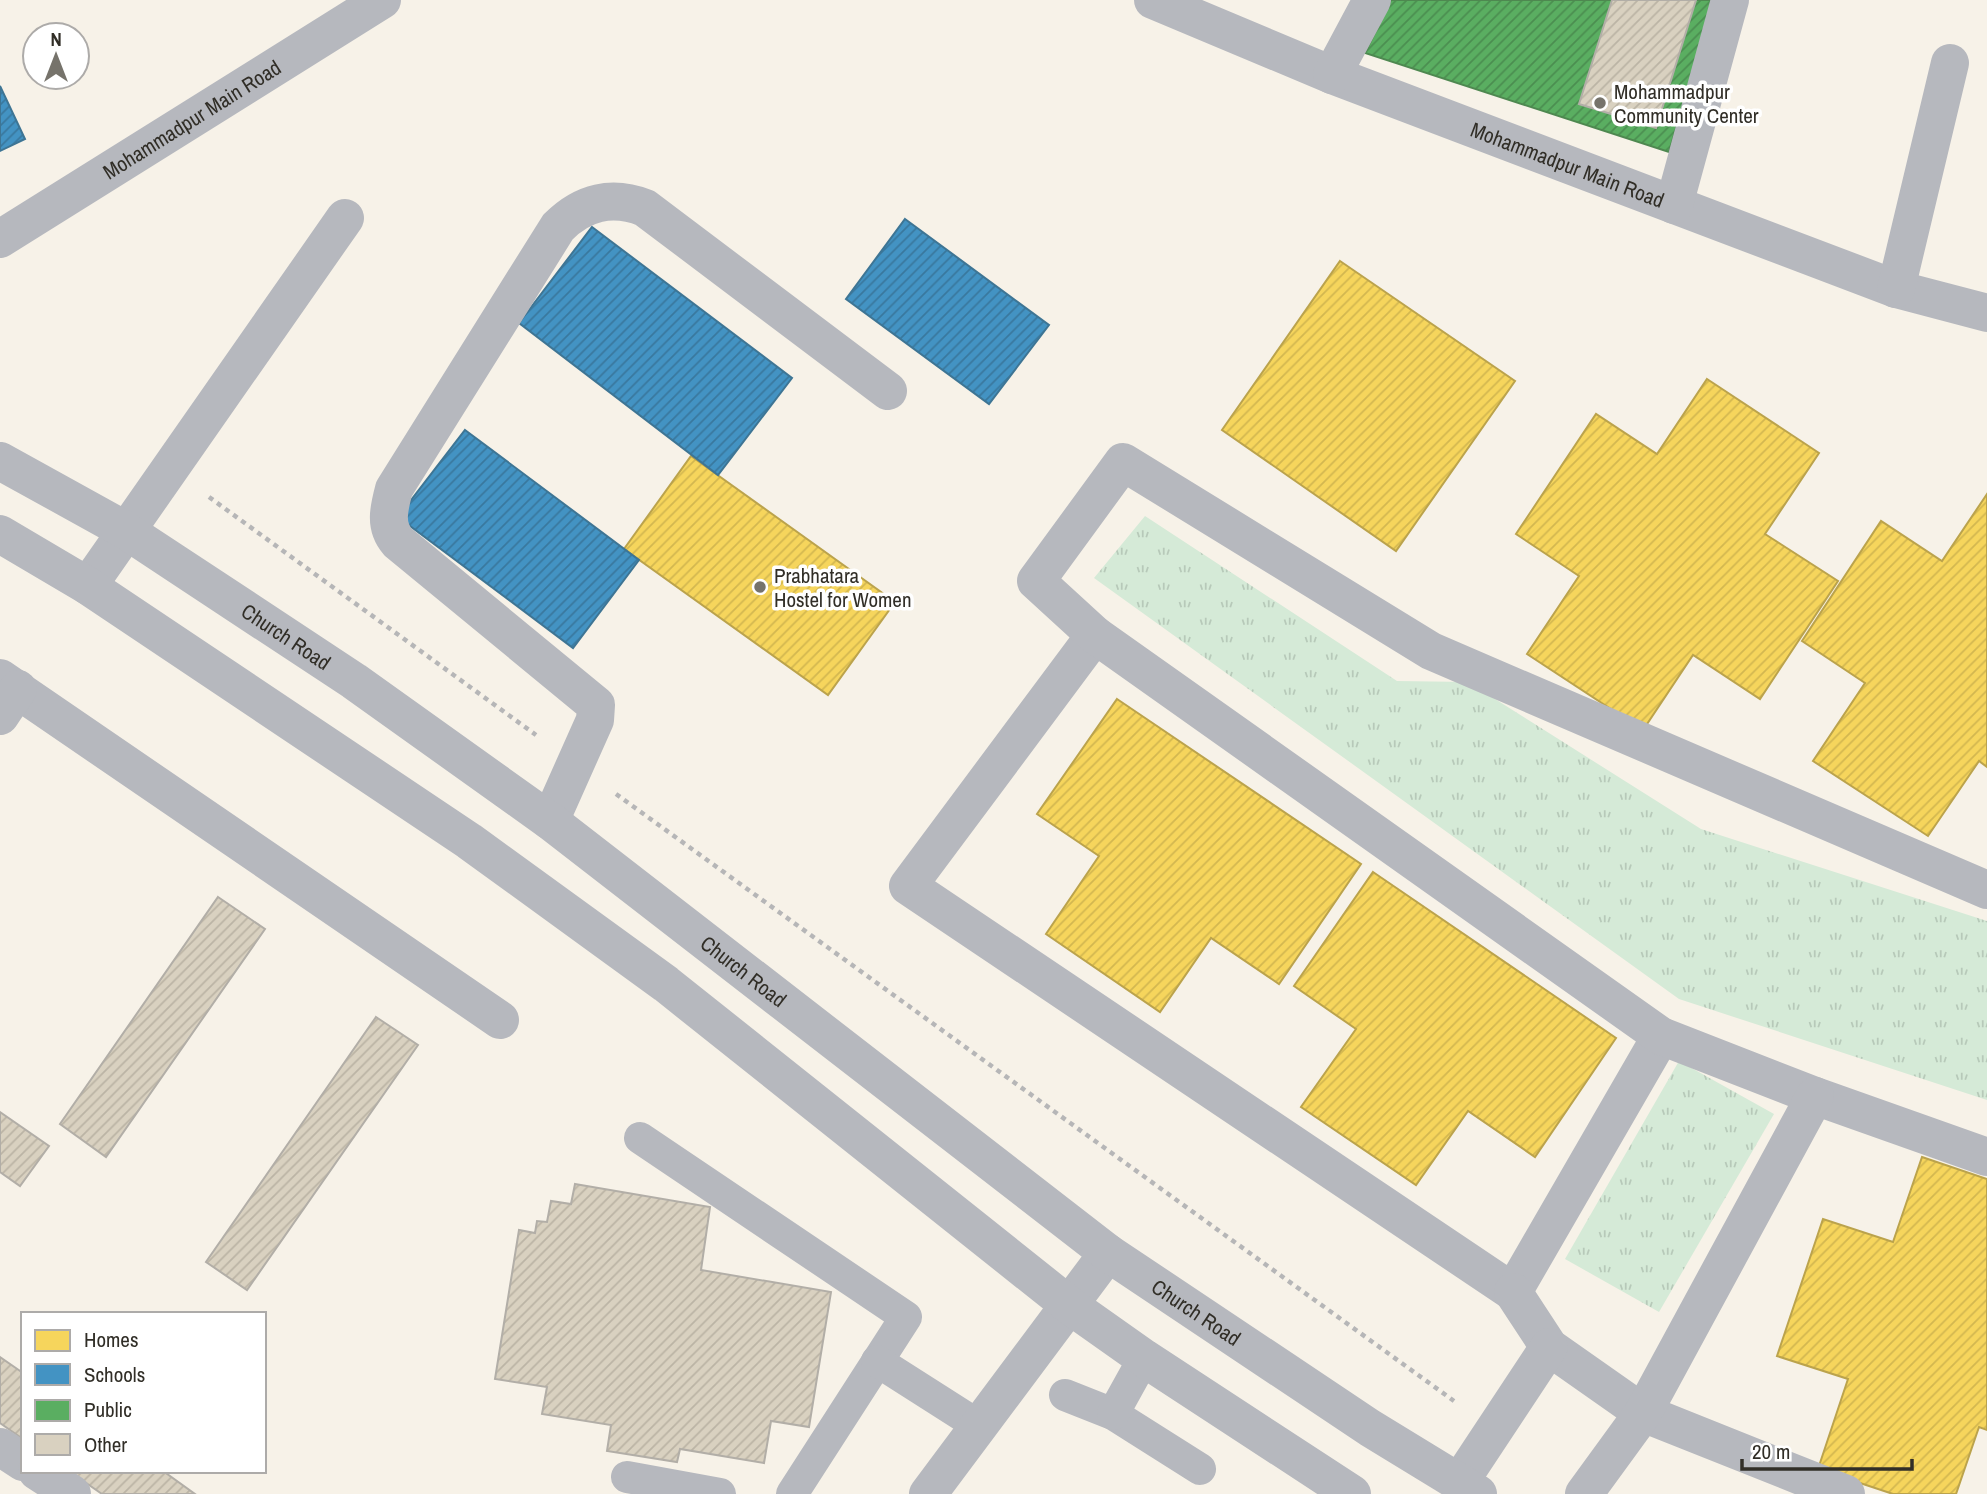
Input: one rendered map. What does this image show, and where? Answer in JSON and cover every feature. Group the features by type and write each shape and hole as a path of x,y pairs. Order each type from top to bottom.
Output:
{"street":[{"name":"Mohammadpur Main Road","path":"0,239 382,0"},
{"name":"Mohammadpur Main Road","path":"1153,0 1332,75 1896,289 1987,313"},
{"path":"1332,75 1372,0"},
{"path":"1674,205 1730,0"},
{"path":"1896,289 1950,63"},
{"path":"550,821 596,720 596,705 398,542 391,535 388,519 394,489 558,227 573,212 600,202 614,199 645,208 888,391"},
{"path":"88,586 345,218"},
{"name":"Church Road","path":"0,461 125,530 354,681 550,821 1108,1253 1370,1428 1468,1488"},
{"path":"1987,890 1431,651 1123,461 1037,582 1095,635 1661,1036 1815,1096 1987,1157"},
{"path":"0,534 88,586 469,841 666,984 1069,1305 1144,1358 1352,1494"},
{"path":"1095,635 908,886 1513,1292 1549,1347 1643,1413 1846,1494"},
{"path":"6,695 500,1020"},
{"path":"1513,1292 1661,1036"},
{"path":"1584,1494 1643,1413 1815,1096"},
{"path":"928,1494 1108,1253"},
{"path":"1468,1488 1494,1430 1549,1347"},
{"path":"0,1447 21,1461"},
{"path":"40,1473 72,1494"}],"lane":[{"path":"640,1138 906,1317 792,1494"},
{"path":"1113,1414 1144,1358"},
{"path":"877,1361 979,1426"},
{"path":"1065,1395 1113,1414 1200,1469"},
{"path":"627,1477 720,1494"}],"path":[{"path":"169,467 1494,1430"}],"green space":[{"path":"1145,516 1397,681 1468,682 1701,829 1987,921 1987,1100 1679,999 1094,578"},
{"path":"1679,1061 1774,1114 1659,1312 1565,1259"}],"building: Homes":[{"path":"1340,261 1515,381 1396,551 1222,430"},
{"path":"1707,379 1819,453 1765,534 1838,581 1760,699 1693,655 1643,730 1527,654 1579,576 1516,534 1596,414 1657,454"},
{"path":"691,456 895,602 828,695 624,549"},
{"path":"1987,494 1987,767 1979,761 1928,836 1813,761 1865,683 1802,641 1881,521 1942,561"},
{"path":"1117,699 1361,864 1279,984 1211,938 1160,1012 1046,934 1099,856 1037,814"},
{"path":"1373,872 1616,1038 1535,1157 1468,1111 1416,1185 1301,1107 1356,1029 1294,986"},
{"path":"1922,1157 1987,1179 1987,1430 1979,1427 1956,1494 1893,1494 1818,1469 1848,1379 1777,1356 1823,1219 1893,1242"}],"building: Schools":[{"path":"0,86 25,139 0,151"},
{"path":"905,219 1049,325 989,404 846,299"},
{"path":"592,227 792,378 718,475 519,323"},
{"path":"465,430 639,560 573,648 398,517"}],"building: Public":[{"name":"Mohammadpur Community Center","path":"1391,0 1714,0 1669,152 1365,53"}],"building: Other":[{"path":"1612,0 1696,0 1656,128 1579,104"},
{"path":"218,897 265,929 106,1157 60,1124"},
{"path":"376,1017 418,1045 247,1290 206,1262"},
{"path":"0,1112 49,1146 20,1186 0,1172"},
{"path":"575,1184 710,1207 701,1270 831,1292 809,1427 771,1421 764,1463 680,1449 677,1462 607,1451 611,1425 542,1414 547,1387 495,1379 519,1230 535,1233 537,1221 547,1222 551,1201 571,1204"},
{"path":"0,1357 21,1372 21,1438 0,1423"},
{"path":"72,1473 166,1473 195,1494 102,1494"}],"place":[{"name":"Mohammadpur Community Center","path":"1600,103"},
{"name":"Prabhatara Hostel for Women","path":"760,587"}]}
